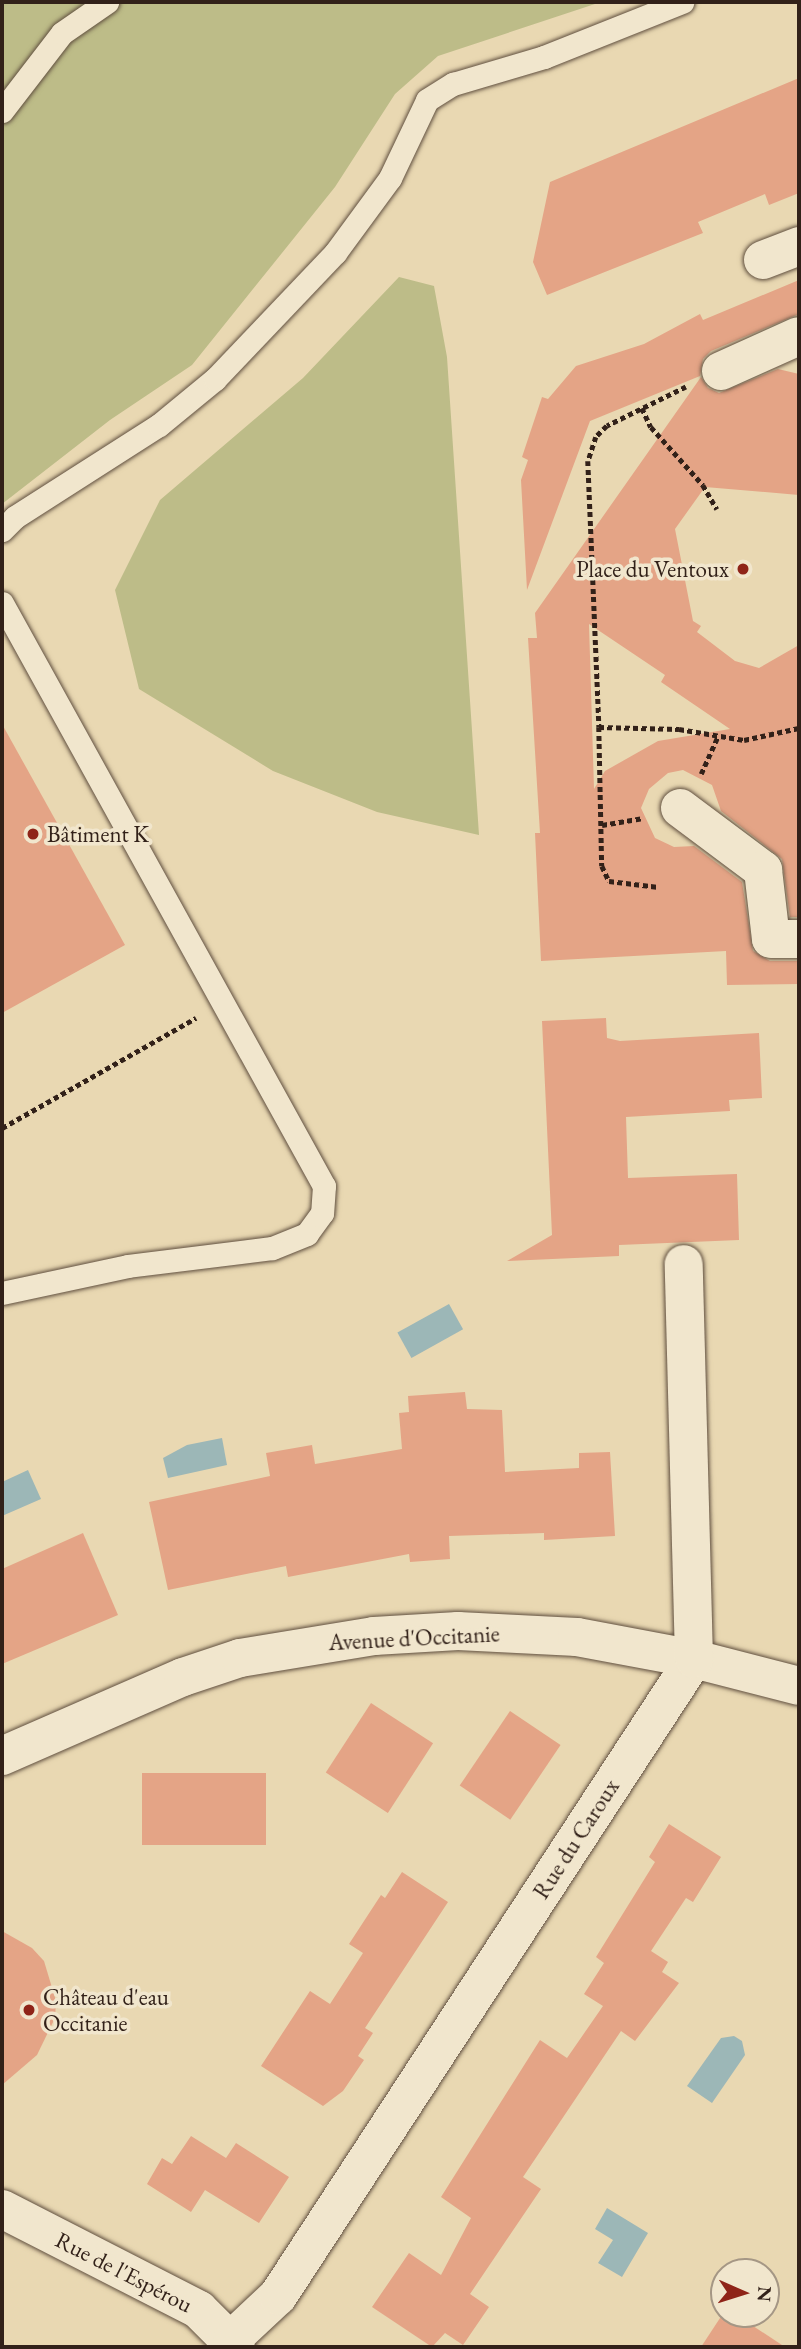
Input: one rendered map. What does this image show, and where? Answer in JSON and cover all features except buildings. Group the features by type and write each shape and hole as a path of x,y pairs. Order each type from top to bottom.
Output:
{"street":[{"path":"764,260 799,246"},
{"path":"721,371 799,336"},
{"path":"676,802 763,870 771,939 799,939"},
{"path":"684,1265 694,1659"},
{"name":"Avenue d'Occitanie","path":"2,1756 183,1677 240,1658 309,1644 458,1631 576,1637 694,1659 799,1686"},
{"name":"Rue du Caroux","path":"234,2343 278,2296 694,1659"},
{"name":"Rue de l'Espérou","path":"2,2209 199,2309 234,2343"}],"lane":[{"path":"2,111 62,33 107,2"},
{"path":"2,530 15,517 159,425 215,379 335,253 390,178 427,100 453,84 544,57 682,2"},
{"path":"2,603 324,1186 322,1213 307,1234 272,1248 128,1266 2,1293"}],"path":[{"path":"659,887 609,881 602,866 600,727 588,461 596,437 607,426 721,371"},
{"path":"642,408 651,427 703,485 717,509"},
{"path":"600,727 679,729 744,740 799,728"},
{"path":"602,825 676,802 719,736"},
{"path":"2,1128 194,1019"}],"shaded area":[{"path":"2,2 601,2 438,56 395,94 335,187 192,365 110,420 2,504"},
{"path":"399,277 434,286 447,357 479,835 377,812 273,771 139,689 115,590 160,500 303,378"}],"water":[{"path":"449,1304 463,1329 411,1358 397,1333"},
{"path":"222,1438 227,1465 168,1478 163,1458 187,1445"},
{"path":"28,1470 41,1499 2,1516 2,1482"},
{"path":"734,2036 742,2041 745,2055 712,2103 687,2086 721,2038"},
{"path":"607,2208 648,2233 622,2277 598,2263 613,2240 595,2229"}],"place":[{"name":"Place du Ventoux","path":"743,569"},
{"name":"Bâtiment K","path":"33,834"},
{"name":"Château d'eau Occitanie","path":"29,2010"}]}
